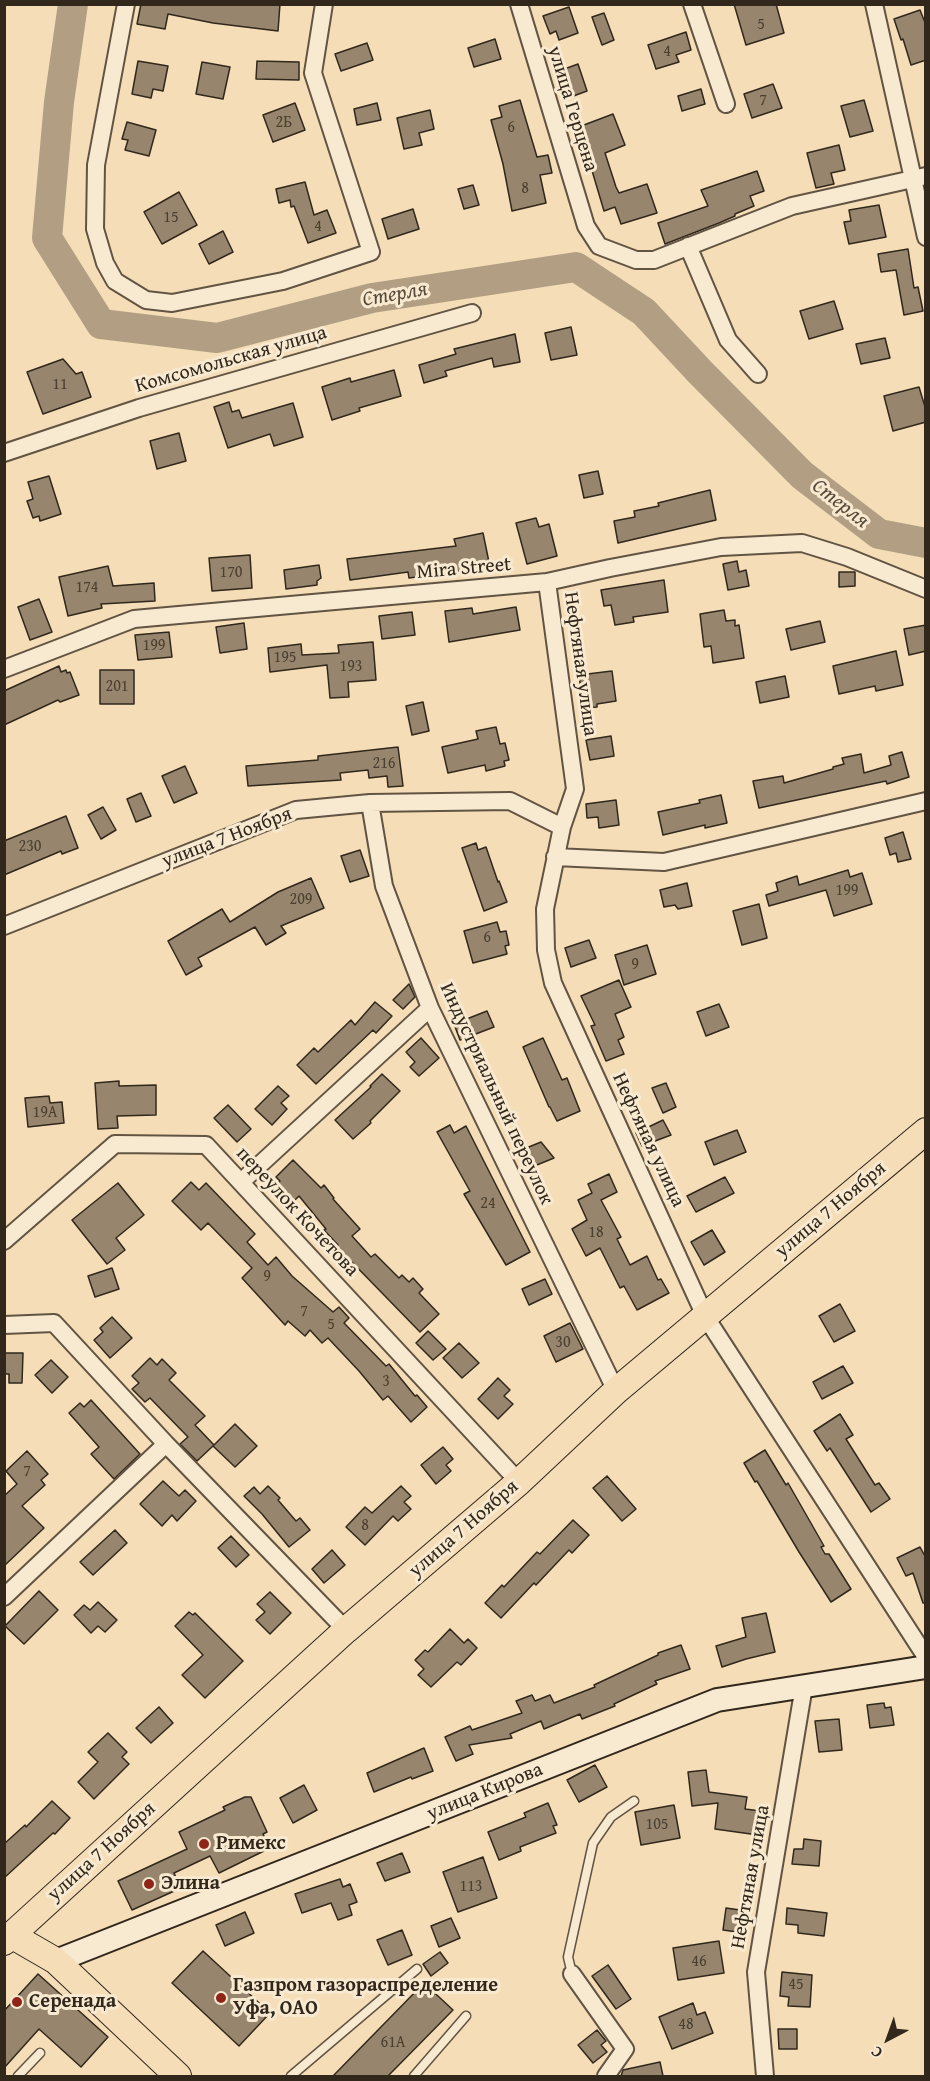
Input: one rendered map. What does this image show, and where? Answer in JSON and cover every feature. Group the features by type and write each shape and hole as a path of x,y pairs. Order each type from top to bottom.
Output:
{"main road":[{"name":"улица 7 Ноября","path":"7,1936 346,1630 519,1482 616,1391 926,1131"},
{"path":"7,1936 57,1961 178,2076"}],"street":[{"path":"126,4 96,165 95,229 105,263 115,281 146,300 172,303 283,281 371,252 313,73 324,4"},
{"name":"улица Герцена","path":"519,4 586,226 599,246 636,260 654,260 688,246"},
{"path":"692,4 726,104"},
{"path":"874,4 919,177 926,237"},
{"path":"758,374 728,340 688,246 792,206 919,177"},
{"name":"Комсомольская улица","path":"4,453 139,408 472,313"},
{"name":"Mira Street","path":"4,669 134,619 547,582 721,547 802,543 847,557 926,589"},
{"name":"Нефтяная улица","path":"547,582 575,789 562,827 545,909 546,950 553,983 705,1316 926,1657"},
{"name":"улица 7 Ноября","path":"4,926 296,810 370,803 510,801 562,827"},
{"path":"555,857 664,862 926,801"},
{"name":"Индустриальный переулок","path":"370,803 384,886 430,1008 616,1391"},
{"path":"241,1182 430,1008"},
{"name":"переулок Кочетова","path":"4,1241 115,1144 206,1145 519,1482"},
{"path":"4,1325 54,1323 166,1444 346,1630"},
{"path":"4,1597 166,1444"},
{"name":"улица Кирова","path":"57,1961 717,1700 926,1667"},
{"name":"Нефтяная улица","path":"765,2076 756,1972 804,1686"},
{"path":"572,1974 625,2049 606,2076"}],"lane":[{"path":"572,1974 568,1957 593,1843 611,1817 634,1801"},
{"path":"291,2076 417,1969"},
{"path":"414,2076 466,2016"},
{"path":"18,2076 40,2053"}],"building":[{"path":"141,4 280,4 278,31 213,23 168,14 165,29 137,24"},
{"path":"734,4 776,4 784,33 746,45"},
{"path":"569,7 578,33 559,40 556,31 550,34 543,16"},
{"path":"920,10 926,25 926,60 911,65 894,19"},
{"path":"604,13 614,40 602,45 592,17"},
{"path":"686,32 691,50 676,55 679,62 656,69 648,45"},
{"path":"495,39 501,59 474,67 468,48"},
{"path":"367,43 373,60 341,71 335,54"},
{"path":"138,61 168,66 163,91 153,89 151,98 132,94"},
{"path":"257,61 299,62 299,80 256,79"},
{"path":"202,62 230,67 223,99 196,94"},
{"path":"578,64 587,91 568,98 559,71"},
{"path":"773,84 782,108 752,118 744,94"},
{"path":"701,89 705,104 682,111 678,96"},
{"path":"520,100 537,157 548,155 552,173 540,175 546,203 512,211 491,120 502,117 499,106"},
{"path":"864,100 873,131 850,137 841,106"},
{"path":"295,103 305,130 273,142 263,115"},
{"path":"377,103 381,120 357,125 354,109"},
{"path":"430,110 434,129 419,133 422,145 404,149 397,118"},
{"path":"613,114 625,145 605,153 616,187 619,193 647,184 657,213 621,224 615,207 604,211 585,147 576,128"},
{"path":"127,122 156,130 149,156 125,150 128,140 122,139"},
{"path":"839,145 845,170 831,173 834,184 816,188 807,153"},
{"path":"757,171 764,191 750,196 754,206 719,223 665,244 658,223 708,206 701,190"},
{"path":"305,182 314,215 327,210 336,233 308,243 294,206 291,207 290,200 279,203 276,189"},
{"path":"473,185 479,205 464,209 458,189"},
{"path":"179,192 197,225 162,244 144,212"},
{"path":"879,205 886,237 849,244 844,222 851,221 849,210"},
{"path":"413,209 419,229 388,239 382,219"},
{"path":"223,231 233,252 209,264 199,244"},
{"path":"908,249 914,288 918,287 923,311 904,315 896,270 881,272 878,254"},
{"path":"834,301 843,329 809,339 800,311"},
{"path":"571,327 577,355 551,360 545,333"},
{"path":"515,334 520,362 494,367 492,358 445,371 447,376 424,383 419,365 456,354 454,349"},
{"path":"885,338 890,358 861,364 856,344"},
{"path":"63,359 76,374 82,372 91,397 43,414 27,372"},
{"path":"394,370 401,396 359,408 360,411 332,420 322,387 350,378 351,382"},
{"path":"919,387 926,410 926,422 893,431 884,396"},
{"path":"229,402 232,412 239,410 242,418 293,403 303,437 274,446 270,434 228,448 214,407"},
{"path":"179,433 186,461 157,469 150,441"},
{"path":"598,471 603,494 584,498 579,475"},
{"path":"49,476 61,514 40,521 39,516 33,518 27,501 33,499 28,482"},
{"path":"710,490 716,520 618,543 614,521 635,517 634,511 659,506 658,503"},
{"path":"536,518 539,527 549,524 557,556 527,564 516,523"},
{"path":"483,533 490,567 409,578 408,572 350,580 347,559 456,546 454,539"},
{"path":"250,555 252,588 212,591 209,558"},
{"path":"737,561 739,572 746,570 749,586 728,590 723,564"},
{"path":"319,565 321,578 317,581 317,585 286,589 284,570"},
{"path":"108,566 113,586 154,583 155,601 101,604 102,608 68,616 59,577"},
{"path":"839,572 855,572 855,586 839,587"},
{"path":"664,580 668,612 633,617 634,622 615,625 611,605 604,606 601,590"},
{"path":"39,599 52,632 30,640 18,607"},
{"path":"516,607 520,630 449,642 445,611 472,608 473,614"},
{"path":"724,610 726,621 735,620 735,626 739,625 744,658 713,663 711,646 704,647 700,614"},
{"path":"412,612 415,635 382,639 379,616"},
{"path":"820,621 825,642 791,650 786,629"},
{"path":"244,623 247,649 220,653 216,627"},
{"path":"926,625 926,651 909,655 904,629"},
{"path":"169,632 172,657 138,660 135,635"},
{"path":"373,642 376,680 348,682 349,697 330,698 327,665 270,672 268,648 301,644 302,655 339,653 338,645"},
{"path":"896,651 903,685 876,691 875,686 839,694 833,666"},
{"path":"59,666 61,672 66,670 67,673 70,672 79,695 60,702 58,700 4,725 4,691"},
{"path":"100,670 134,670 134,704 100,704"},
{"path":"612,671 616,701 597,704 597,707 583,708 579,675"},
{"path":"785,676 789,697 760,703 756,682"},
{"path":"423,702 429,731 412,735 406,706"},
{"path":"496,727 500,744 505,743 509,760 504,761 505,766 486,771 485,765 448,773 442,747 478,739 476,731"},
{"path":"611,736 614,756 590,760 586,740"},
{"path":"398,747 403,786 388,787 387,776 369,778 368,770 340,773 341,780 248,786 246,766 318,760 318,756"},
{"path":"902,752 909,777 887,784 886,781 759,808 753,781 783,776 784,783 833,769 833,767 844,764 842,758 861,754 864,773 891,765 889,756"},
{"path":"185,766 197,793 174,803 162,776"},
{"path":"141,793 151,816 136,822 127,799"},
{"path":"721,795 727,823 705,828 705,825 663,835 658,812 700,803 699,800"},
{"path":"616,800 619,825 599,828 598,817 587,818 586,804"},
{"path":"103,807 116,830 101,839 88,815"},
{"path":"66,816 78,848 62,854 61,851 4,875 4,841"},
{"path":"903,832 911,859 898,862 896,853 890,855 885,838"},
{"path":"476,843 478,850 486,847 507,902 484,911 462,848"},
{"path":"360,850 369,876 350,882 341,856"},
{"path":"848,870 850,877 862,873 872,904 834,916 826,890 769,906 766,895 778,891 776,883 797,876 799,885"},
{"path":"311,878 324,908 281,926 286,933 266,945 255,927 198,958 202,966 186,975 168,941 222,909 230,922 278,892"},
{"path":"687,883 692,906 678,909 675,905 664,907 660,890"},
{"path":"759,904 767,938 742,945 733,911"},
{"path":"497,922 500,932 506,931 509,945 505,946 507,954 473,963 464,931"},
{"path":"589,940 596,958 571,967 565,948"},
{"path":"647,945 656,974 624,985 615,955"},
{"path":"619,980 631,1007 615,1014 624,1037 618,1040 624,1054 606,1061 591,1026 595,1025 581,996"},
{"path":"409,984 415,997 403,1009 393,1000"},
{"path":"375,1002 392,1016 376,1033 373,1030 316,1084 297,1065 314,1048 318,1052 351,1020 355,1025"},
{"path":"719,1004 729,1027 706,1036 697,1012"},
{"path":"487,1011 494,1027 460,1040 454,1024"},
{"path":"421,1038 439,1058 419,1076 410,1067 415,1062 406,1052"},
{"path":"543,1038 562,1080 567,1078 580,1111 557,1121 523,1047"},
{"path":"382,1074 400,1091 353,1139 335,1120"},
{"path":"119,1081 119,1086 156,1085 156,1115 117,1116 118,1128 98,1129 95,1083"},
{"path":"666,1083 676,1107 663,1113 652,1088"},
{"path":"278,1086 289,1096 281,1103 287,1109 272,1125 255,1109"},
{"path":"49,1096 50,1103 62,1102 64,1123 28,1127 25,1098"},
{"path":"228,1105 251,1129 237,1142 214,1118"},
{"path":"663,1120 671,1135 642,1146 636,1133"},
{"path":"450,1125 454,1133 466,1126 530,1252 506,1265 464,1194 470,1191 437,1132"},
{"path":"737,1130 746,1152 714,1165 705,1142"},
{"path":"541,1142 554,1158 527,1169 519,1151"},
{"path":"293,1160 321,1188 324,1185 333,1199 360,1229 352,1236 371,1257 375,1254 399,1278 402,1275 409,1282 413,1278 423,1289 419,1293 439,1314 420,1332 346,1256 341,1261 332,1251 338,1245 299,1196 289,1206 272,1190 280,1181 276,1177"},
{"path":"609,1174 617,1192 601,1200 621,1237 617,1239 630,1265 647,1256 658,1280 661,1279 669,1293 637,1310 624,1286 620,1288 600,1248 586,1256 572,1229 587,1220 578,1200 592,1193 588,1184"},
{"path":"725,1177 734,1193 696,1212 687,1196"},
{"path":"191,1182 199,1190 206,1183 255,1234 247,1242 268,1265 276,1257 292,1276 333,1312 339,1307 349,1318 344,1323 386,1366 389,1364 427,1407 411,1422 388,1396 383,1400 328,1338 322,1343 310,1330 305,1336 288,1321 285,1325 242,1278 252,1268 208,1223 201,1230 172,1201"},
{"path":"118,1183 144,1215 116,1238 125,1250 107,1264 72,1220"},
{"path":"712,1230 725,1252 704,1265 691,1242"},
{"path":"112,1268 119,1289 95,1297 88,1276"},
{"path":"545,1279 552,1294 529,1305 522,1289"},
{"path":"840,1304 855,1331 834,1342 819,1316"},
{"path":"112,1317 132,1338 110,1358 94,1340 103,1332 100,1328"},
{"path":"570,1323 583,1349 556,1362 544,1336"},
{"path":"428,1331 446,1349 433,1360 416,1343"},
{"path":"459,1343 479,1363 462,1378 443,1358"},
{"path":"4,1353 23,1353 22,1383 9,1383 9,1374 4,1374"},
{"path":"150,1358 157,1365 162,1359 176,1373 169,1380 205,1416 195,1425 214,1445 197,1461 180,1444 188,1437 150,1398 145,1402 132,1389 139,1383 132,1376"},
{"path":"51,1360 68,1377 52,1393 35,1375"},
{"path":"843,1366 853,1383 822,1399 813,1382"},
{"path":"498,1378 510,1390 504,1396 513,1404 498,1419 478,1399"},
{"path":"91,1400 140,1454 114,1479 91,1454 99,1447 69,1413 80,1403 84,1407"},
{"path":"840,1414 853,1435 846,1439 875,1485 879,1483 890,1499 871,1512 830,1448 827,1451 814,1431"},
{"path":"235,1424 257,1446 235,1467 213,1446"},
{"path":"443,1447 453,1459 446,1465 451,1471 436,1484 421,1465"},
{"path":"765,1450 786,1485 788,1483 824,1546 821,1547 825,1554 829,1554 851,1589 831,1602 744,1463"},
{"path":"27,1451 48,1474 41,1480 45,1485 22,1506 44,1528 4,1566 4,1496 17,1484 6,1471"},
{"path":"607,1476 636,1509 622,1521 593,1488"},
{"path":"163,1481 179,1496 185,1490 196,1501 177,1521 172,1515 162,1526 140,1504"},
{"path":"268,1486 280,1498 278,1500 296,1521 300,1518 310,1530 289,1547 244,1496 254,1487 260,1494"},
{"path":"401,1486 411,1496 404,1502 411,1509 398,1521 393,1516 365,1545 346,1527 365,1507 372,1513"},
{"path":"573,1520 589,1535 572,1553 569,1550 536,1585 534,1583 501,1618 485,1603 502,1585 504,1587 537,1552 540,1554"},
{"path":"115,1530 127,1543 93,1575 80,1562"},
{"path":"231,1536 249,1555 236,1567 218,1548"},
{"path":"920,1547 926,1558 926,1603 923,1603 913,1573 906,1576 897,1558"},
{"path":"332,1550 345,1565 324,1583 312,1569"},
{"path":"39,1591 58,1610 24,1644 5,1626"},
{"path":"270,1592 291,1613 270,1634 256,1620 265,1612 257,1604"},
{"path":"98,1602 117,1620 105,1632 98,1626 91,1633 74,1615 84,1605 90,1610"},
{"path":"189,1612 193,1615 195,1613 243,1661 205,1698 182,1675 203,1655 175,1626"},
{"path":"766,1613 775,1652 722,1667 716,1646 746,1637 742,1618"},
{"path":"450,1629 464,1643 468,1639 477,1648 461,1665 457,1662 431,1687 418,1675 424,1669 415,1660 425,1650 428,1652"},
{"path":"681,1645 690,1669 655,1681 657,1684 614,1704 615,1706 582,1719 580,1714 544,1729 541,1721 510,1734 512,1738 469,1745 473,1754 456,1761 445,1737 470,1726 472,1730 522,1713 516,1701 532,1695 535,1701 550,1695 554,1703 595,1687 594,1685 658,1653"},
{"path":"884,1703 885,1708 891,1707 894,1725 870,1728 867,1705"},
{"path":"159,1707 173,1723 151,1743 136,1728"},
{"path":"839,1719 842,1750 819,1752 815,1721"},
{"path":"108,1733 127,1752 122,1757 129,1764 94,1799 78,1782 98,1762 88,1752"},
{"path":"424,1748 433,1771 374,1792 367,1773"},
{"path":"595,1765 607,1787 579,1802 567,1780"},
{"path":"706,1770 709,1792 747,1797 745,1809 761,1811 758,1835 715,1829 718,1803 692,1806 688,1772"},
{"path":"304,1785 317,1810 293,1823 280,1798"},
{"path":"245,1797 251,1797 267,1832 263,1834 270,1848 219,1873 210,1856 174,1873 181,1888 132,1910 118,1881 187,1849 179,1832 225,1810 223,1807"},
{"path":"52,1801 70,1818 4,1878 4,1844 25,1825 26,1827"},
{"path":"548,1803 557,1825 553,1826 556,1833 520,1847 521,1851 499,1860 488,1832 526,1817 524,1813"},
{"path":"674,1805 680,1838 641,1845 635,1812"},
{"path":"804,1839 821,1841 819,1866 792,1864 794,1849 803,1849"},
{"path":"402,1853 410,1872 385,1881 377,1863"},
{"path":"483,1857 497,1898 458,1912 443,1872"},
{"path":"340,1879 343,1887 350,1884 357,1902 349,1905 352,1915 338,1920 331,1903 302,1913 295,1894"},
{"path":"726,1908 747,1911 744,1933 723,1930"},
{"path":"787,1908 827,1913 824,1936 798,1933 798,1925 786,1924"},
{"path":"245,1912 254,1933 225,1946 216,1925"},
{"path":"451,1918 460,1938 439,1947 431,1926"},
{"path":"402,1930 412,1955 388,1965 377,1940"},
{"path":"719,1941 724,1973 678,1980 673,1948"},
{"name":"Газпром газораспределение Уфа, ОАО","path":"203,1951 270,2013 239,2046 172,1983"},
{"path":"440,1952 448,1963 431,1976 423,1964"},
{"path":"608,1965 631,1999 616,2009 592,1976"},
{"path":"782,1972 812,1975 810,2007 788,2006 789,1997 780,1996"},
{"path":"38,1974 108,2037 81,2067 39,2029 4,2068 4,2011"},
{"path":"424,1983 453,2010 388,2076 333,2076"},
{"path":"693,2003 697,2015 705,2012 713,2033 672,2049 659,2017"},
{"path":"778,2029 797,2029 797,2049 779,2049"},
{"path":"597,2030 606,2041 601,2045 607,2052 593,2063 578,2045"},
{"path":"660,2062 663,2076 621,2076 623,2070"}],"waterway":[{"name":"Стерля","path":"73,4 59,102 47,238 101,324 217,338 372,298 576,267 644,312 802,475 879,534 926,543"}],"place":[{"name":"Римекс","path":"204,1844"},
{"name":"Элина","path":"149,1884"},
{"name":"Газпром газораспределение Уфа, ОАО","path":"221,1998"},
{"name":"Серенада","path":"17,2002"}]}
